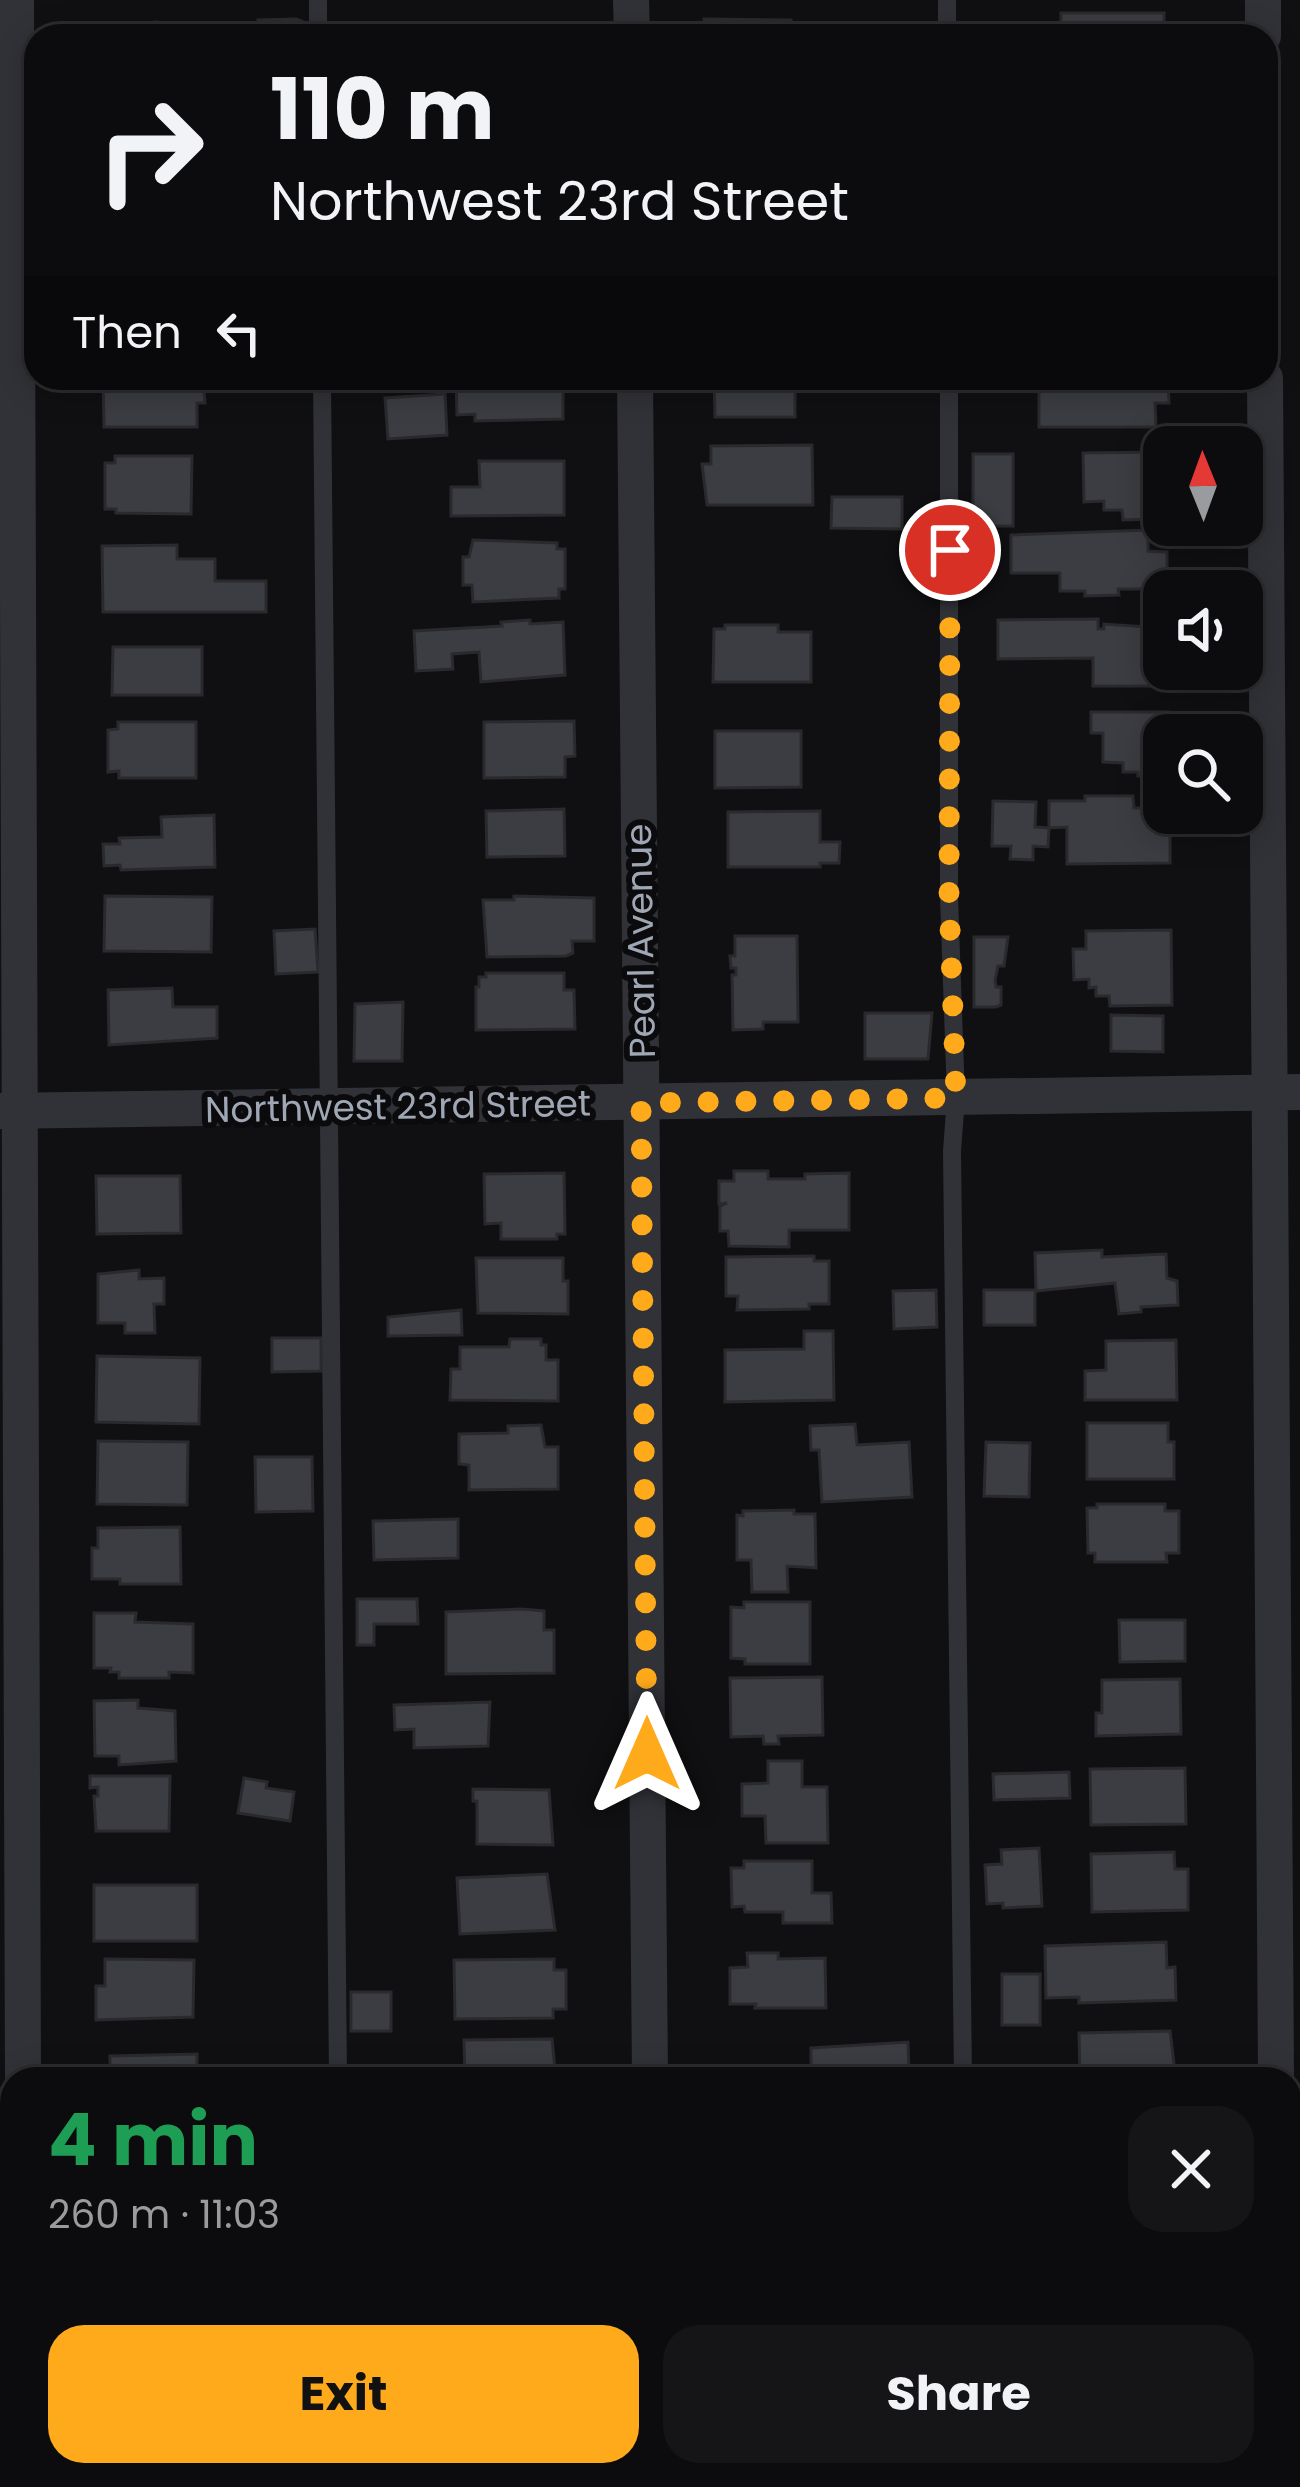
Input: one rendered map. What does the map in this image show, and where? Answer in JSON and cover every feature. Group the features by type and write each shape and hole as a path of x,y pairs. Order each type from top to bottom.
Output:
{"street":[{"path":"16,0 9,1110 23,2067"},
{"name":"Pearl Avenue","path":"635,390 650,2067"},
{"path":"1265,390 1285,1092 1276,2067"},
{"name":"Northwest 23rd Street","path":"9,1110 1285,1092"}],"lane":[{"path":"322,390 338,2067"},
{"path":"949,390 949,897 956,1098 952,1150 963,2067"}],"building":[{"path":"1061,13 1164,13 1164,24 1061,24"},
{"path":"296,19 302,24 258,24 258,20"},
{"path":"704,19 791,20 791,24 704,24"},
{"path":"103,390 204,390 205,403 197,403 197,427 104,427"},
{"path":"456,390 563,390 563,419 475,421 475,414 457,415"},
{"path":"714,390 795,390 795,417 715,417"},
{"path":"1039,390 1168,390 1169,403 1155,403 1156,426 1039,427"},
{"path":"445,394 447,435 388,439 385,398"},
{"path":"812,445 813,505 707,505 702,464 711,464 711,446"},
{"path":"1143,452 1143,519 1123,520 1122,510 1104,510 1104,501 1084,502 1083,453"},
{"path":"973,454 1013,454 1013,526 973,526"},
{"path":"115,456 192,456 191,514 105,509 105,463 115,463"},
{"path":"479,461 564,461 564,515 451,516 451,487 480,487"},
{"path":"832,497 902,497 902,529 831,528"},
{"path":"1143,530 1143,546 1148,551 1167,552 1167,570 1143,570 1143,589 1118,589 1119,595 1060,591 1060,573 1011,573 1011,535"},
{"path":"473,540 557,543 557,549 565,549 565,589 559,589 559,598 473,602 472,585 463,585 463,557 469,557"},
{"path":"177,545 177,559 215,559 215,581 266,581 266,612 103,612 102,546"},
{"path":"1098,619 1098,629 1104,629 1104,624 1143,627 1143,686 1093,686 1093,658 998,659 998,620"},
{"path":"530,620 530,624 563,622 565,675 481,682 479,652 452,654 453,669 416,671 414,631"},
{"path":"725,625 778,625 778,632 811,632 811,682 713,682 714,629 725,629"},
{"path":"113,647 202,647 202,695 112,695"},
{"path":"1091,712 1169,712 1143,714 1143,776 1123,772 1123,763 1103,762 1103,733 1091,733"},
{"path":"574,721 575,756 565,757 565,777 484,778 484,722"},
{"path":"118,722 196,722 196,778 119,778 119,771 108,772 108,730 118,729"},
{"path":"715,731 801,731 801,787 715,788"},
{"path":"1085,796 1133,796 1134,808 1143,808 1143,834 1170,834 1170,863 1067,864 1067,827 1049,828 1049,801 1085,801"},
{"path":"993,801 1036,802 1035,827 1049,828 1048,847 1033,846 1033,860 1010,859 1011,846 992,846"},
{"path":"564,809 565,856 487,857 486,811"},
{"path":"820,811 820,842 840,842 839,863 728,867 728,812"},
{"path":"214,815 215,867 121,870 120,865 104,866 103,844 120,844 119,838 162,837 161,817"},
{"path":"105,896 212,897 211,952 104,951"},
{"path":"514,896 594,898 594,941 572,941 573,953 566,956 487,957 483,900 514,900"},
{"path":"315,929 318,972 276,974 274,931"},
{"path":"1171,930 1172,1005 1110,1006 1109,996 1096,996 1096,987 1089,988 1089,979 1074,980 1073,949 1086,949 1086,931"},
{"path":"735,936 797,936 798,1022 763,1022 763,1029 733,1030 732,975 736,968 731,968 730,956 735,956"},
{"path":"974,937 1008,937 1004,966 998,966 995,980 996,987 1001,987 1001,1005 996,1007 974,1007"},
{"path":"486,973 564,973 564,990 574,990 575,1029 476,1030 476,987"},
{"path":"172,988 173,1007 217,1007 217,1038 109,1045 108,990"},
{"path":"403,1002 402,1061 354,1061 355,1004"},
{"path":"865,1013 932,1013 928,1059 865,1059"},
{"path":"1111,1015 1163,1016 1163,1052 1111,1051"},
{"path":"734,1171 768,1171 768,1179 849,1173 849,1230 789,1230 789,1247 729,1246 728,1231 720,1231 720,1206 727,1203 719,1204 719,1181 734,1181"},
{"path":"564,1173 565,1234 557,1234 557,1239 501,1239 501,1223 485,1224 484,1174"},
{"path":"96,1176 180,1176 181,1233 97,1234"},
{"path":"1102,1250 1102,1257 1166,1254 1167,1278 1177,1281 1178,1305 1141,1307 1141,1312 1119,1314 1115,1283 1036,1291 1035,1253"},
{"path":"814,1256 814,1261 829,1261 829,1304 809,1304 809,1309 737,1310 738,1296 726,1296 726,1257"},
{"path":"476,1258 563,1258 568,1314 478,1313"},
{"path":"139,1270 139,1279 164,1278 164,1304 154,1304 155,1333 125,1333 125,1323 98,1323 98,1274"},
{"path":"936,1290 937,1327 894,1329 893,1291"},
{"path":"984,1290 1035,1290 1035,1325 984,1325"},
{"path":"461,1310 462,1335 388,1336 388,1317"},
{"path":"804,1331 833,1331 834,1400 725,1402 725,1350 804,1349"},
{"path":"272,1338 321,1338 321,1371 272,1372"},
{"path":"510,1339 541,1339 546,1360 558,1360 558,1401 450,1400 451,1369 460,1369 460,1347 509,1347"},
{"path":"1176,1340 1177,1400 1085,1400 1085,1371 1106,1370 1106,1341"},
{"path":"97,1356 200,1358 199,1424 96,1422"},
{"path":"1087,1423 1168,1423 1168,1442 1174,1442 1174,1479 1087,1479"},
{"path":"855,1424 857,1445 909,1442 912,1497 822,1502 819,1450 811,1450 810,1426"},
{"path":"541,1425 545,1447 558,1447 558,1489 469,1490 469,1465 459,1464 459,1434 508,1433 508,1426"},
{"path":"98,1441 188,1442 187,1505 97,1504"},
{"path":"986,1442 1030,1443 1029,1497 984,1496"},
{"path":"255,1457 312,1457 313,1511 256,1512"},
{"path":"1097,1504 1165,1504 1165,1511 1179,1511 1179,1553 1166,1553 1167,1562 1095,1562 1095,1553 1088,1553 1087,1508 1097,1508"},
{"path":"794,1510 794,1514 815,1514 816,1568 787,1566 788,1592 752,1592 751,1560 737,1560 737,1515"},
{"path":"458,1519 458,1558 374,1560 373,1521"},
{"path":"180,1527 181,1584 92,1579 92,1548 98,1548 98,1528"},
{"path":"357,1599 417,1599 418,1624 374,1624 374,1645 357,1645"},
{"path":"744,1602 810,1602 810,1664 745,1664 745,1659 731,1658 731,1607 744,1608"},
{"path":"544,1611 544,1630 554,1630 554,1673 446,1674 446,1612"},
{"path":"94,1613 136,1613 135,1622 193,1624 193,1673 119,1678 119,1672 110,1672 111,1668 94,1668"},
{"path":"1119,1620 1185,1620 1185,1661 1120,1662"},
{"path":"822,1677 823,1735 778,1736 779,1744 764,1744 763,1736 731,1737 730,1678"},
{"path":"1180,1679 1181,1734 1096,1736 1102,1680"},
{"path":"138,1700 138,1708 175,1711 176,1761 119,1765 119,1756 95,1756 94,1701"},
{"path":"490,1702 488,1746 414,1748 414,1729 395,1730 394,1705"},
{"path":"768,1761 802,1761 802,1787 827,1787 828,1843 766,1843 765,1816 742,1816 742,1784 768,1783"},
{"path":"1185,1768 1186,1824 1091,1825 1090,1769"},
{"path":"1069,1772 1070,1798 994,1800 993,1774"},
{"path":"90,1776 170,1776 169,1831 96,1831 98,1787 90,1788"},
{"path":"244,1778 267,1782 266,1788 294,1792 290,1821 238,1813"},
{"path":"473,1789 549,1790 553,1845 477,1844"},
{"path":"1039,1848 1042,1906 987,1904 985,1865 1002,1864 1001,1850"},
{"path":"1174,1852 1175,1869 1188,1869 1188,1910 1092,1912 1091,1854"},
{"path":"744,1861 812,1861 812,1893 831,1893 832,1923 783,1923 783,1912 745,1912 744,1906 732,1907 731,1868 744,1868"},
{"path":"547,1874 555,1930 460,1934 457,1878"},
{"path":"94,1885 197,1885 197,1941 94,1941"},
{"path":"1166,1942 1167,1968 1175,1967 1176,2000 1079,2003 1079,1997 1046,1998 1045,1946"},
{"path":"747,1953 778,1953 778,1959 825,1958 826,2008 730,2004 730,1968 748,1967"},
{"path":"105,1959 194,1960 193,2017 96,2020 96,1986 105,1986"},
{"path":"554,1959 554,1970 566,1970 566,2009 553,2009 553,2018 455,2019 454,1960"},
{"path":"1002,1974 1040,1974 1040,2025 1002,2025"},
{"path":"351,1992 391,1992 391,2031 351,2031"},
{"path":"1170,2031 1174,2067 1080,2067 1079,2033"},
{"path":"552,2039 555,2067 465,2067 464,2040"},
{"path":"908,2042 909,2067 811,2067 811,2048"},
{"path":"197,2054 197,2067 110,2067 110,2056"}],"route":[{"path":"647,1754 641,1103 956,1098 949,897 950,550"}]}
